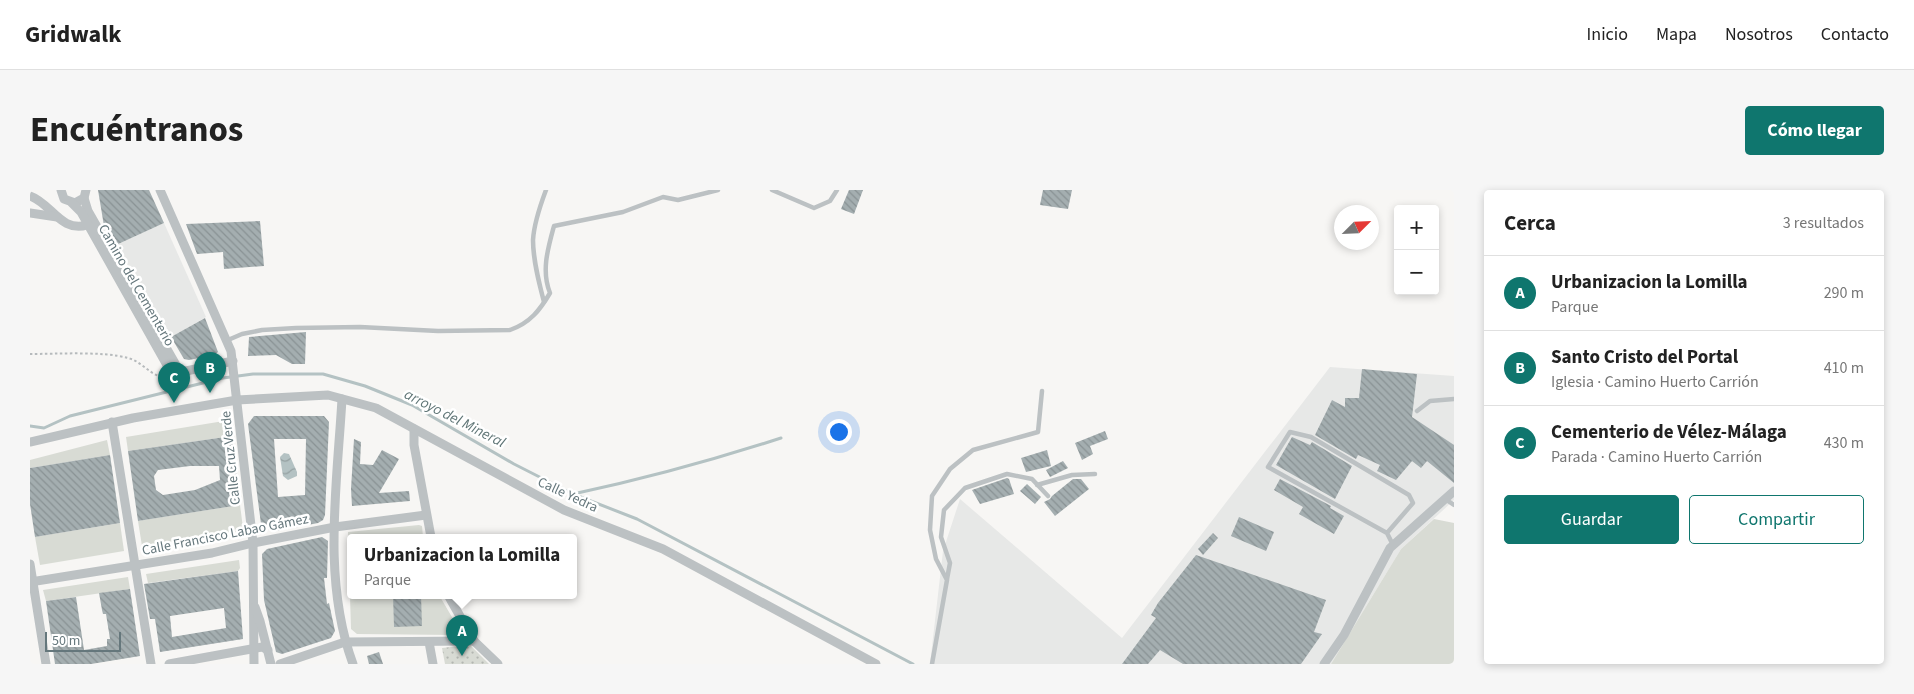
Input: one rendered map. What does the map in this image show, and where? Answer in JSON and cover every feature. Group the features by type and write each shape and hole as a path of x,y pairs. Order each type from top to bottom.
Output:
{"street":[{"name":"Camino del Cementerio","path":"61,190 64,199 77,207 176,373"},
{"name":"Calle Cruz Verde","path":"160,190 228,340 233,361 253,543 254,664"},
{"name":"Camino del Cementerio","path":"85,194 88,211 176,373"},
{"path":"72,203 79,202 85,194"},
{"path":"30,196 66,224 76,226 87,225"},
{"path":"30,213 57,216"},
{"path":"176,373 233,361"},
{"name":"Calle Yedra","path":"30,442 112,422 237,400 328,395 342,398 376,408 564,510 663,549 876,664"},
{"path":"342,398 334,582 345,642 353,664"},
{"path":"112,422 151,664"},
{"path":"414,429 414,445 430,534"},
{"path":"1324,664 1344,635 1390,548 1454,491"},
{"name":"Calle Francisco Labao Gámez","path":"31,581 212,553 335,527 426,515"},
{"path":"30,564 31,581 46,664"},
{"path":"450,599 474,641 498,664"},
{"name":"Calle Cruz Verde","path":"253,602 260,621 268,658"},
{"path":"280,664 345,642 474,641"},
{"path":"429,642 433,664"},
{"path":"169,664 254,650 262,647 268,658 256,660 254,664"}],"lane":[{"path":"544,302 533,240 538,210 546,190"},
{"path":"228,340 242,334 262,330 296,328 360,326 438,331 510,330 520,327 538,312 550,293 546,284 546,254 554,226 623,212 663,197 678,200 718,190"},
{"path":"772,190 814,208 830,201 837,190"},
{"path":"947,580 936,559 930,530 932,496 950,469 973,450 1038,432 1042,391"},
{"path":"1417,411 1430,401 1454,398"},
{"path":"1387,533 1413,503 1410,495 1311,437 1290,432 1268,467 1387,533 1393,545"},
{"path":"932,664 950,563 942,537 944,510 964,488 1007,474 1032,479 1048,496"},
{"path":"1038,485 1072,475 1095,474"},
{"path":"1444,499 1454,505"}],"path":[{"path":"30,354 101,355 129,358 156,375 163,377 176,373"}],"shaded area":[{"path":"164,223 206,317 170,338 116,245"},
{"path":"1330,367 1454,376 1454,500 1401,549 1331,664 930,664 943,551 960,499 1122,638"},
{"path":"230,420 232,436 128,451 126,437"},
{"path":"107,440 110,455 30,468 30,460"},
{"path":"240,505 243,528 241,531 142,546 138,521"},
{"path":"1434,519 1454,523 1454,664 1331,664 1401,549"},
{"path":"120,523 124,551 40,565 35,537"},
{"path":"419,525 422,526 423,534 348,534 348,532"},
{"path":"239,560 240,568 238,571 148,583 146,574"},
{"path":"128,577 130,589 46,601 43,590"},
{"path":"350,599 441,599 459,629 459,633 454,635 357,634 351,629"},
{"path":"470,645 489,664 445,664 442,648"}],"water":[{"path":"284,453 289,454 297,472 297,476 288,480 283,476 280,457"}],"building":[{"path":"98,190 149,190 164,223 116,245 104,226"},
{"path":"849,190 863,190 854,214 841,209"},
{"path":"1043,190 1072,190 1068,209 1040,205"},
{"path":"260,221 264,266 224,269 223,252 197,254 186,224"},
{"path":"205,318 218,352 214,355 189,360 184,359 171,337"},
{"path":"306,332 305,364 292,364 276,355 248,356 249,337"},
{"path":"1362,369 1417,374 1412,417 1454,445 1454,483 1427,461 1421,468 1412,461 1396,480 1377,471 1380,465 1358,455 1356,459 1315,435 1332,400 1345,407 1345,398 1359,398"},
{"path":"254,416 324,416 329,422 325,515 323,520 318,523 272,532 261,524 248,424","holes":["274,439 306,439 305,495 278,497"]},
{"path":"1105,431 1108,439 1090,446 1093,454 1082,460 1075,443"},
{"path":"232,436 240,505 138,521 128,451","holes":["190,466 219,466 220,480 195,490 163,495 156,490 154,476 158,470"]},
{"path":"1292,437 1310,445 1312,442 1352,466 1335,499 1276,465"},
{"path":"354,439 361,442 360,464 373,465 382,450 399,459 379,493 409,491 410,501 352,506 351,489"},
{"path":"1047,450 1051,466 1026,472 1021,458"},
{"path":"110,455 120,523 35,537 30,504 30,468"},
{"path":"1063,461 1068,468 1050,477 1046,470"},
{"path":"1007,478 1014,494 980,504 972,490"},
{"path":"1073,479 1081,479 1089,489 1055,516 1044,502"},
{"path":"1280,479 1331,506 1330,508 1344,516 1334,534 1299,514 1303,507 1274,490"},
{"path":"1027,484 1041,497 1035,504 1020,491"},
{"path":"1239,517 1274,532 1266,551 1231,536"},
{"path":"1213,533 1218,538 1203,555 1198,549"},
{"path":"322,537 328,541 327,578 324,578 327,604 329,603 335,631 331,638 282,654 276,652 264,600 262,554 267,549"},
{"path":"1196,555 1326,600 1314,632 1322,634 1301,664 1183,664 1160,650 1148,664 1122,664 1156,618 1151,615 1158,603"},
{"path":"238,571 243,639 160,652 155,619 150,619 144,584","holes":["224,608 226,628 172,637 170,616"]},
{"path":"130,589 140,656 91,664 55,664 46,601 76,597 84,650 107,646 107,639 110,639 106,614 103,614 99,593"},
{"path":"393,599 421,599 422,626 394,627"},
{"path":"379,652 383,664 369,664 367,656"}],"waterway":[{"name":"arroyo del Mineral","path":"30,426 44,428 70,416 223,378 253,374 323,374 365,386 412,405 514,464 573,494 637,519 913,664"},
{"path":"573,494 678,469 781,438"}],"place":[{"name":"Santo Cristo del Portal","path":"210,393"},
{"name":"Cementerio de Vélez-Málaga","path":"174,403"},
{"name":"Urbanizacion la Lomilla","path":"462,656"}]}
